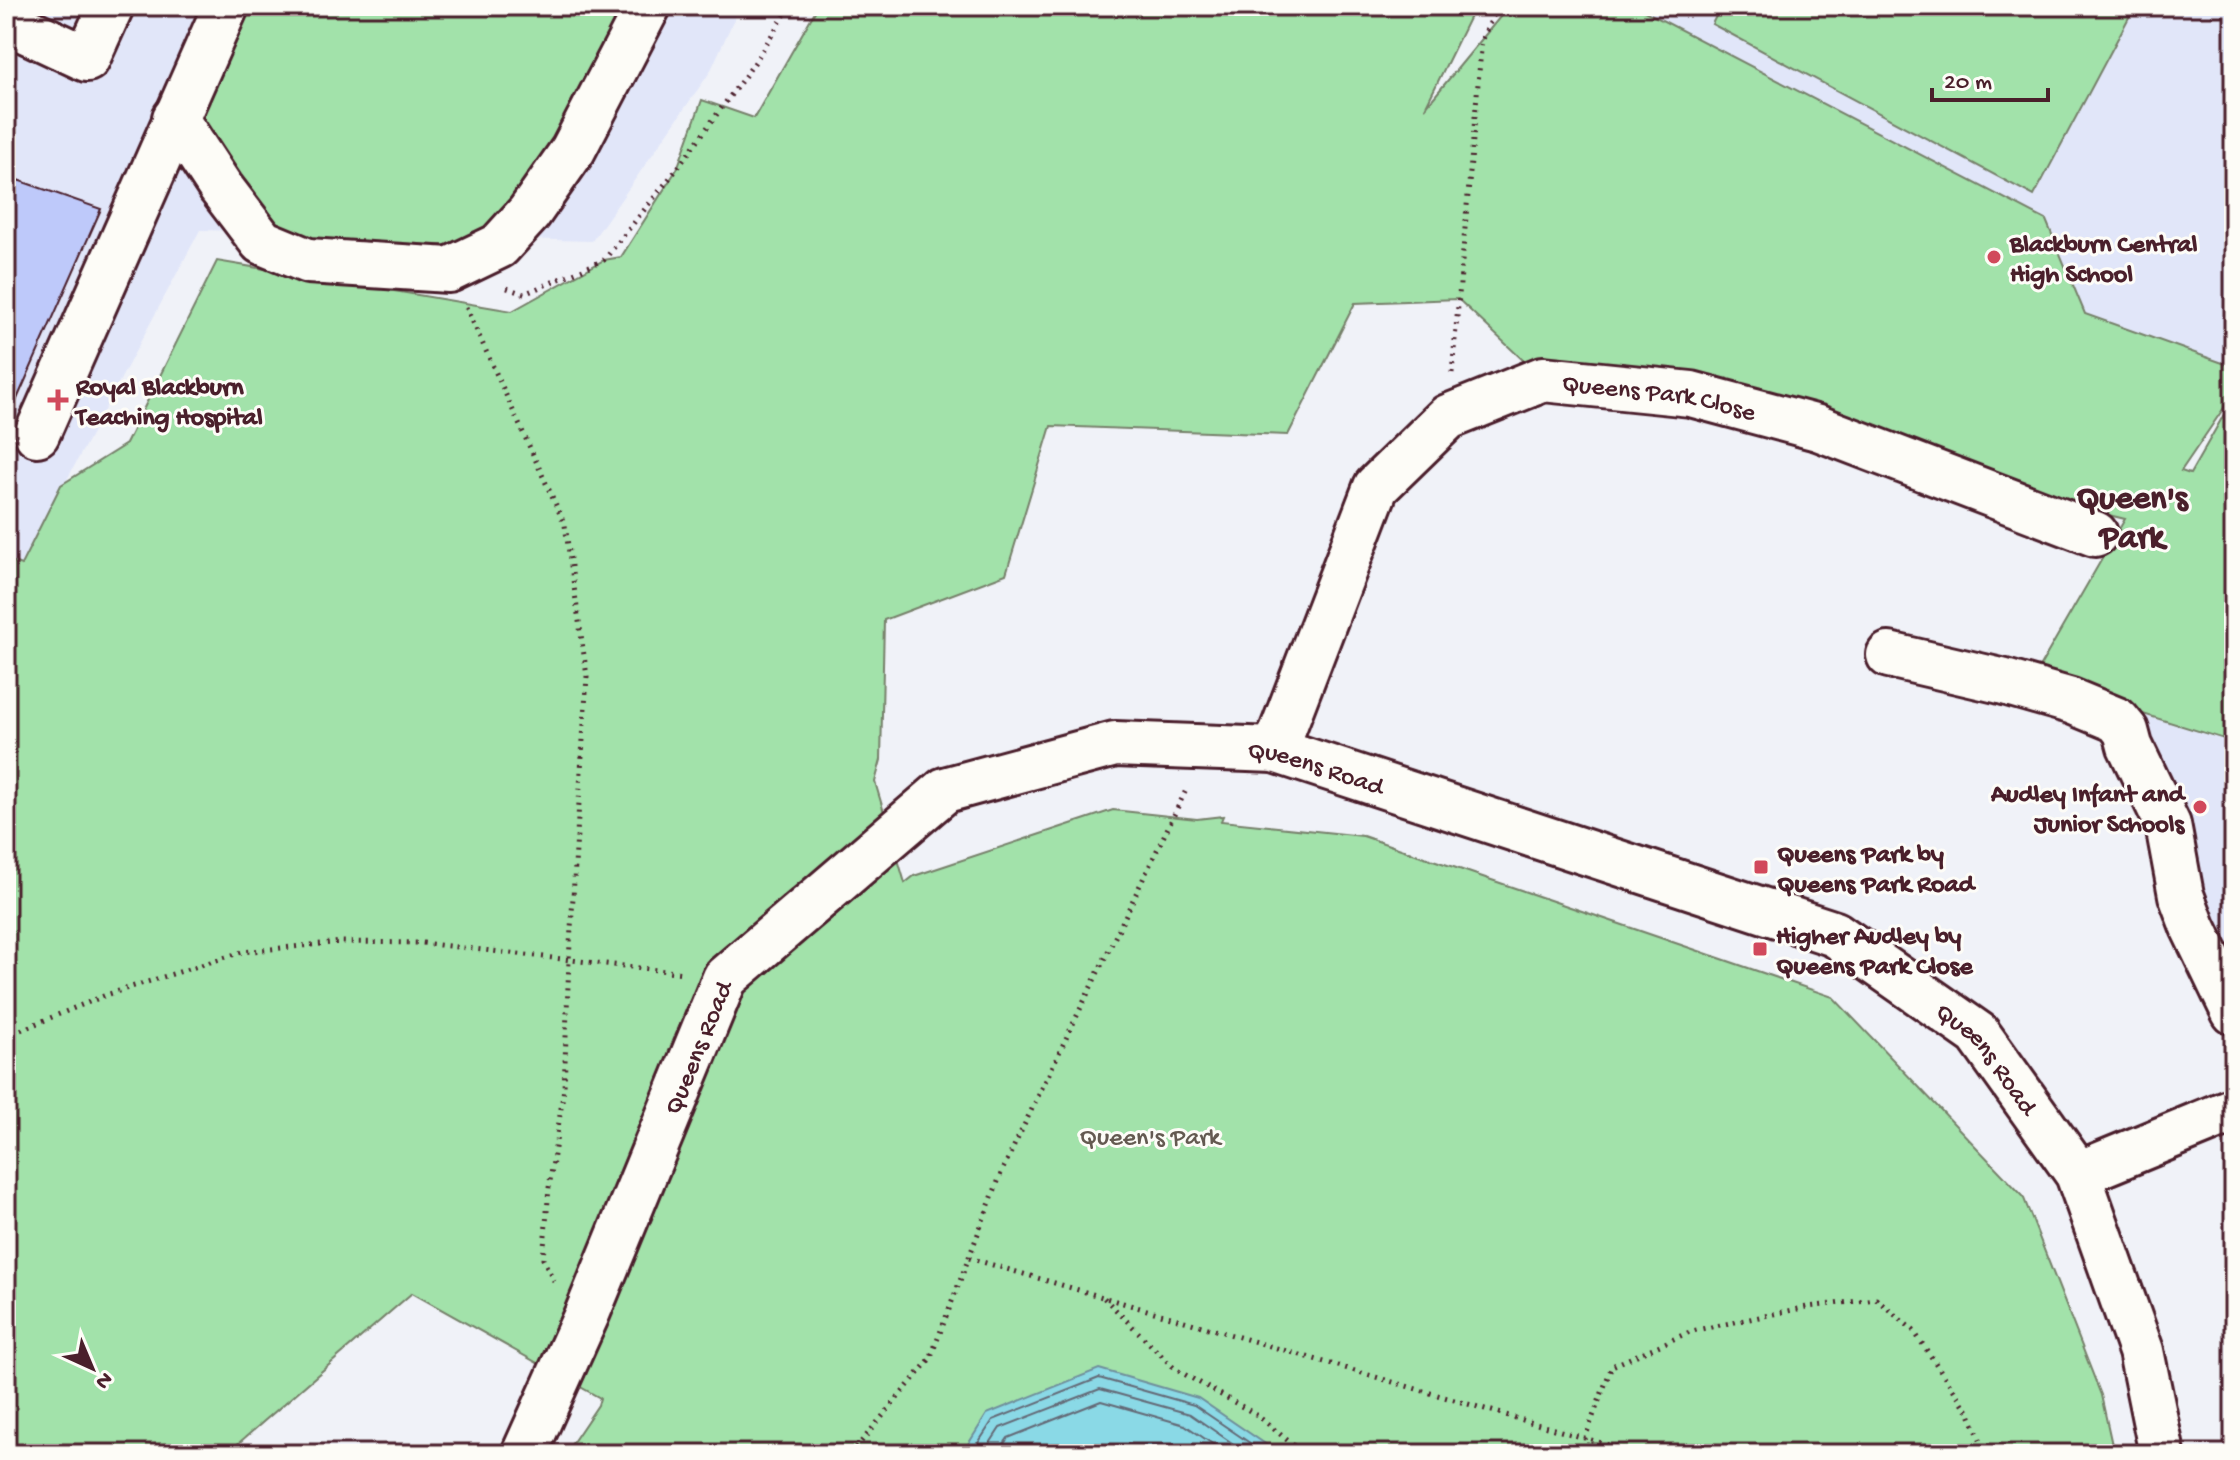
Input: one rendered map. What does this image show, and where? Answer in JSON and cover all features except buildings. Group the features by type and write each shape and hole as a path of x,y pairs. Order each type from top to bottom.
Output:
{"street":[{"path":"6,21 87,59 111,6"},
{"path":"37,434 226,6"},
{"path":"175,118 221,188 262,242 308,261 449,270 499,246 529,213 573,150 648,6"},
{"name":"Queens Park Close","path":"1275,750 1376,487 1448,417 1543,379 1691,394 1818,428 2095,534"},
{"path":"1889,655 2001,681 2071,701 2117,720 2126,731 2130,746 2168,825 2181,895 2234,1012"},
{"name":"Queens Road","path":"524,1454 587,1314 725,978 945,790 1115,744 1275,750 1835,934 1978,1034 2078,1174 2141,1351 2162,1454"},
{"path":"2078,1174 2234,1110"}],"path":[{"path":"449,270 524,294 604,260 677,169 755,62 790,6"},
{"path":"1448,417 1482,39 1498,6"},
{"path":"449,270 565,525 587,676 564,1088 549,1188 543,1259 558,1289 587,1314"},
{"path":"851,1454 930,1359 1002,1171 1207,748"},
{"path":"6,1036 106,995 242,952 341,942 422,943 725,978"},
{"path":"969,1258 1639,1454"},
{"path":"1103,1297 1175,1369 1257,1415 1304,1454"},
{"path":"1579,1454 1612,1366 1692,1331 1807,1307 1876,1299 1913,1330 1970,1414 1986,1454"}],"shaded area":[{"name":"Royal Blackburn Teaching Hospital","path":"6,6 740,6 710,72 592,241 200,230 21,566 6,559"},
{"name":"Blackburn Central High School","path":"1638,6 2234,6 2234,372 1548,142"},
{"name":"Audley Infant and Junior Schools","path":"2132,712 2234,742 2234,986"}],"green space":[{"path":"217,6 648,6 499,246 262,242 175,118"},
{"path":"818,6 1475,6 1425,108 1509,6 1635,6 2046,220 2085,314 2234,367 2234,393 2181,471 2190,474 2234,397 2234,742 2032,680 2125,519 1543,379 1458,299 1355,303 1288,435 1051,426 1006,574 884,620 881,760 875,782 905,883 914,876 1113,810 1197,819 1223,816 1221,821 1363,836 1833,997 2023,1196 2101,1395 2114,1454 565,1454 600,1398 412,1293 226,1454 6,1454 6,559 21,565 61,485 126,444 217,261 512,311 604,260 621,257 677,169 702,100 754,118"},
{"path":"1721,6 2135,6 2034,196 1712,24"}],"water":[{"path":"1099,1369 1198,1398 1280,1454 962,1454 987,1414"}],"place":[{"name":"Blackburn Central High School","path":"1994,257"},
{"name":"Royal Blackburn Teaching Hospital","path":"58,400"},
{"name":"Audley Infant and Junior Schools","path":"2200,807"},
{"name":"Queens Park by Queens Park Road","path":"1761,867"},
{"name":"Higher Audley by Queens Park Close","path":"1760,949"}],"district":[{"name":"Queen's Park","path":"2132,514"}]}
